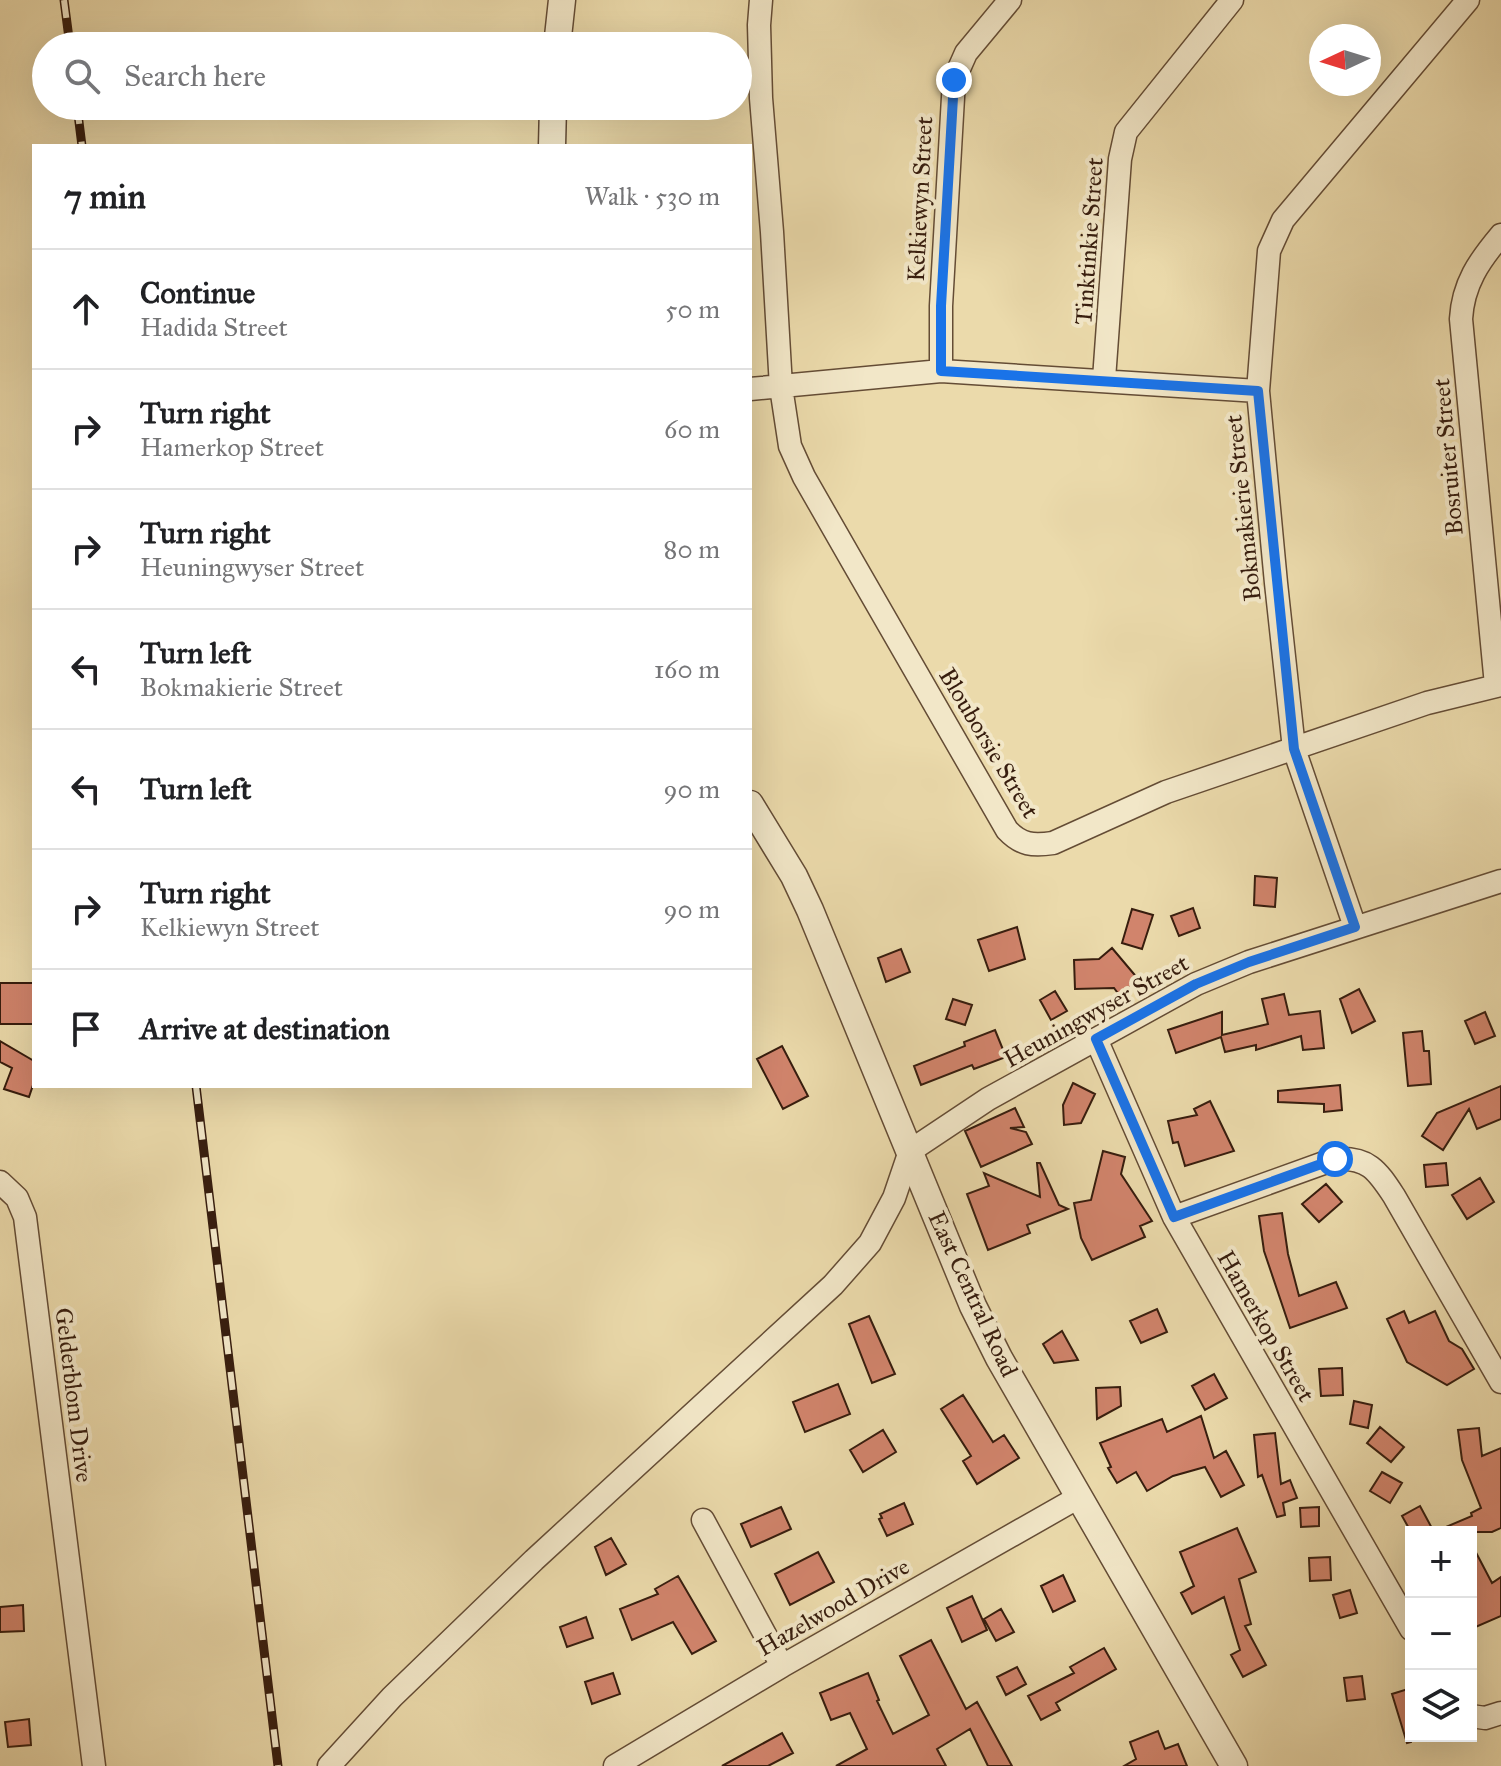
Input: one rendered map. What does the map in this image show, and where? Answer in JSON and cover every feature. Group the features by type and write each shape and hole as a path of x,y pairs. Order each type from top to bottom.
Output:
{"street":[{"path":"559,32 562,0"},
{"path":"761,0 760,83 781,387"},
{"name":"Kelkiewyn Street","path":"941,371 941,306 954,80 966,53 1010,0"},
{"name":"Tinktinkie Street","path":"1104,379 1120,159 1126,132 1232,0"},
{"name":"Bokmakierie Street","path":"1355,927 1294,749 1258,391 1269,251 1283,220 1468,0"},
{"path":"552,144 553,120"},
{"name":"Bosruiter Street","path":"1498,685 1461,319 1462,303 1472,272 1501,235"},
{"path":"752,389 941,371 1258,391"},
{"name":"Blouborsie Street","path":"781,387 790,446 804,477 1007,830 1025,844 1053,843 1166,792 1427,703 1498,685"},
{"name":"East Central Road","path":"752,807 794,876 810,910 973,1306 1234,1766"},
{"name":"Heuningwyser Street","path":"910,1151 988,1099 1207,979 1249,962 1501,881"},
{"name":"Hamerkop Street","path":"1096,1039 1174,1217 1405,1619"},
{"path":"329,1766 392,1697 534,1560 833,1285 870,1243 894,1198 910,1151"},
{"path":"1174,1217 1335,1159 1357,1159 1365,1163 1394,1196 1501,1382"},
{"name":"Gelderblom Drive","path":"0,1182 17,1198 25,1217 94,1766"},
{"name":"Hazelwood Drive","path":"615,1766 782,1666 1079,1497"},
{"path":"703,1520 782,1666"},
{"path":"1477,1717 1501,1713"}],"building":[{"path":"1255,876 1277,878 1275,907 1254,905"},
{"path":"1193,908 1200,928 1179,936 1171,916"},
{"path":"1132,909 1153,915 1142,949 1122,943"},
{"path":"1017,927 1025,959 989,971 978,940"},
{"path":"1112,948 1139,980 1120,996 1114,988 1075,989 1074,960 1099,959"},
{"path":"901,949 910,972 886,982 878,958"},
{"path":"0,983 32,983 32,1024 0,1024"},
{"path":"1359,989 1375,1021 1352,1033 1340,999"},
{"path":"1055,991 1067,1011 1051,1020 1040,1000"},
{"path":"1284,994 1289,1015 1320,1011 1324,1048 1303,1050 1301,1036 1256,1050 1256,1045 1225,1052 1221,1037 1176,1053 1168,1030 1222,1012 1222,1035 1268,1024 1262,999"},
{"path":"953,999 972,1005 965,1025 946,1019"},
{"path":"1485,1012 1495,1036 1475,1044 1465,1021"},
{"path":"995,1030 1006,1057 974,1069 972,1065 921,1085 914,1066 965,1046 964,1042"},
{"path":"1422,1031 1424,1051 1429,1051 1431,1084 1408,1086 1403,1033"},
{"path":"0,1041 32,1060 29,1097 4,1089 12,1068 0,1062"},
{"path":"782,1046 808,1096 783,1109 757,1059"},
{"path":"1073,1083 1095,1094 1081,1123 1064,1125 1063,1105"},
{"path":"1340,1085 1342,1110 1324,1112 1324,1104 1278,1102 1278,1091"},
{"path":"1501,1086 1501,1119 1477,1129 1469,1109 1443,1150 1422,1136 1437,1113"},
{"path":"1210,1101 1234,1151 1185,1166 1178,1142 1173,1143 1168,1121 1197,1115 1194,1109"},
{"path":"1015,1108 1024,1127 1010,1128 1026,1132 1032,1144 981,1167 965,1131"},
{"path":"1103,1151 1125,1157 1121,1174 1152,1221 1140,1226 1145,1237 1092,1260 1081,1238 1074,1203 1091,1200"},
{"path":"1037,1163 1040,1163 1059,1205 1068,1209 1027,1225 1030,1233 988,1250 967,1194 989,1186 984,1173 1040,1197"},
{"path":"1446,1163 1448,1185 1426,1187 1424,1165"},
{"path":"1480,1178 1494,1202 1467,1219 1452,1195"},
{"path":"1326,1184 1342,1202 1319,1222 1302,1204"},
{"path":"1282,1213 1299,1296 1336,1282 1347,1308 1290,1328 1264,1251 1259,1216"},
{"path":"1157,1309 1167,1332 1141,1343 1130,1321"},
{"path":"1404,1311 1409,1323 1435,1311 1449,1341 1462,1349 1474,1369 1447,1385 1407,1362 1387,1319"},
{"path":"869,1316 895,1374 872,1383 849,1324"},
{"path":"1062,1331 1078,1360 1054,1363 1043,1344"},
{"path":"1342,1368 1343,1395 1321,1396 1319,1369"},
{"path":"1214,1374 1227,1398 1205,1410 1192,1386"},
{"path":"838,1384 850,1414 805,1432 793,1402"},
{"path":"1120,1387 1121,1406 1097,1419 1096,1388"},
{"path":"963,1395 993,1442 1004,1435 1019,1458 977,1484 963,1461 971,1456 941,1409"},
{"path":"1354,1401 1372,1405 1368,1428 1350,1424"},
{"path":"1201,1416 1214,1458 1226,1451 1244,1485 1221,1497 1205,1467 1173,1476 1147,1491 1136,1472 1117,1483 1108,1468 1111,1467 1100,1443 1162,1419 1167,1432"},
{"path":"1380,1427 1404,1447 1391,1462 1367,1443"},
{"path":"1479,1428 1482,1456 1501,1448 1501,1528 1492,1532 1477,1532 1477,1526 1448,1526 1472,1516 1471,1513 1481,1508 1462,1460 1458,1430"},
{"path":"883,1430 896,1452 863,1472 850,1450"},
{"path":"1275,1433 1281,1484 1290,1480 1297,1498 1283,1503 1285,1515 1277,1517 1262,1475 1258,1477 1254,1435"},
{"path":"1382,1472 1402,1483 1390,1503 1370,1491"},
{"path":"904,1503 913,1524 887,1536 879,1519 882,1518 880,1514"},
{"path":"1420,1506 1431,1526 1408,1526 1402,1516"},
{"path":"781,1507 791,1529 751,1547 741,1524"},
{"path":"1319,1507 1319,1526 1301,1527 1300,1508"},
{"path":"1237,1528 1256,1572 1239,1579 1251,1624 1245,1626 1266,1665 1243,1677 1231,1655 1240,1650 1224,1597 1192,1614 1181,1593 1194,1586 1180,1552"},
{"path":"611,1538 626,1564 606,1575 595,1547"},
{"path":"818,1552 834,1582 790,1605 775,1574"},
{"path":"1477,1554 1492,1583 1501,1577 1501,1616 1477,1626"},
{"path":"1330,1557 1331,1580 1310,1581 1309,1558"},
{"path":"1063,1575 1075,1601 1053,1612 1041,1586"},
{"path":"678,1576 716,1641 692,1654 673,1622 632,1640 620,1609 658,1594 655,1589"},
{"path":"1350,1590 1357,1613 1340,1618 1333,1595"},
{"path":"972,1596 987,1630 962,1642 947,1608"},
{"path":"23,1605 24,1631 0,1632 0,1607"},
{"path":"1001,1609 1014,1632 996,1641 984,1619"},
{"path":"586,1617 593,1638 567,1647 560,1627"},
{"path":"931,1640 966,1709 977,1702 1012,1766 988,1766 970,1729 937,1749 946,1766 836,1766 867,1749 850,1713 831,1720 820,1693 868,1673 893,1734 929,1715 900,1656"},
{"path":"1104,1648 1116,1669 1056,1703 1060,1710 1041,1720 1028,1696 1074,1673 1070,1667"},
{"path":"1017,1667 1026,1684 1006,1695 997,1677"},
{"path":"613,1673 620,1694 592,1704 585,1682"},
{"path":"1362,1676 1365,1699 1347,1701 1344,1678"},
{"path":"1405,1690 1405,1736 1392,1694"},
{"path":"29,1719 31,1745 8,1747 5,1722"},
{"path":"1158,1731 1165,1749 1178,1744 1187,1766 1124,1766 1136,1759 1130,1742"},
{"path":"782,1733 793,1753 768,1766 722,1766"}],"railway":[{"path":"64,0 68,32"},
{"path":"79,120 82,144"},
{"path":"196,1088 278,1766"}],"route":[{"path":"954,80 948,147 941,371 1258,391 1294,749 1355,927 1249,962 1196,984 1096,1039 1174,1217 1335,1159"}]}
